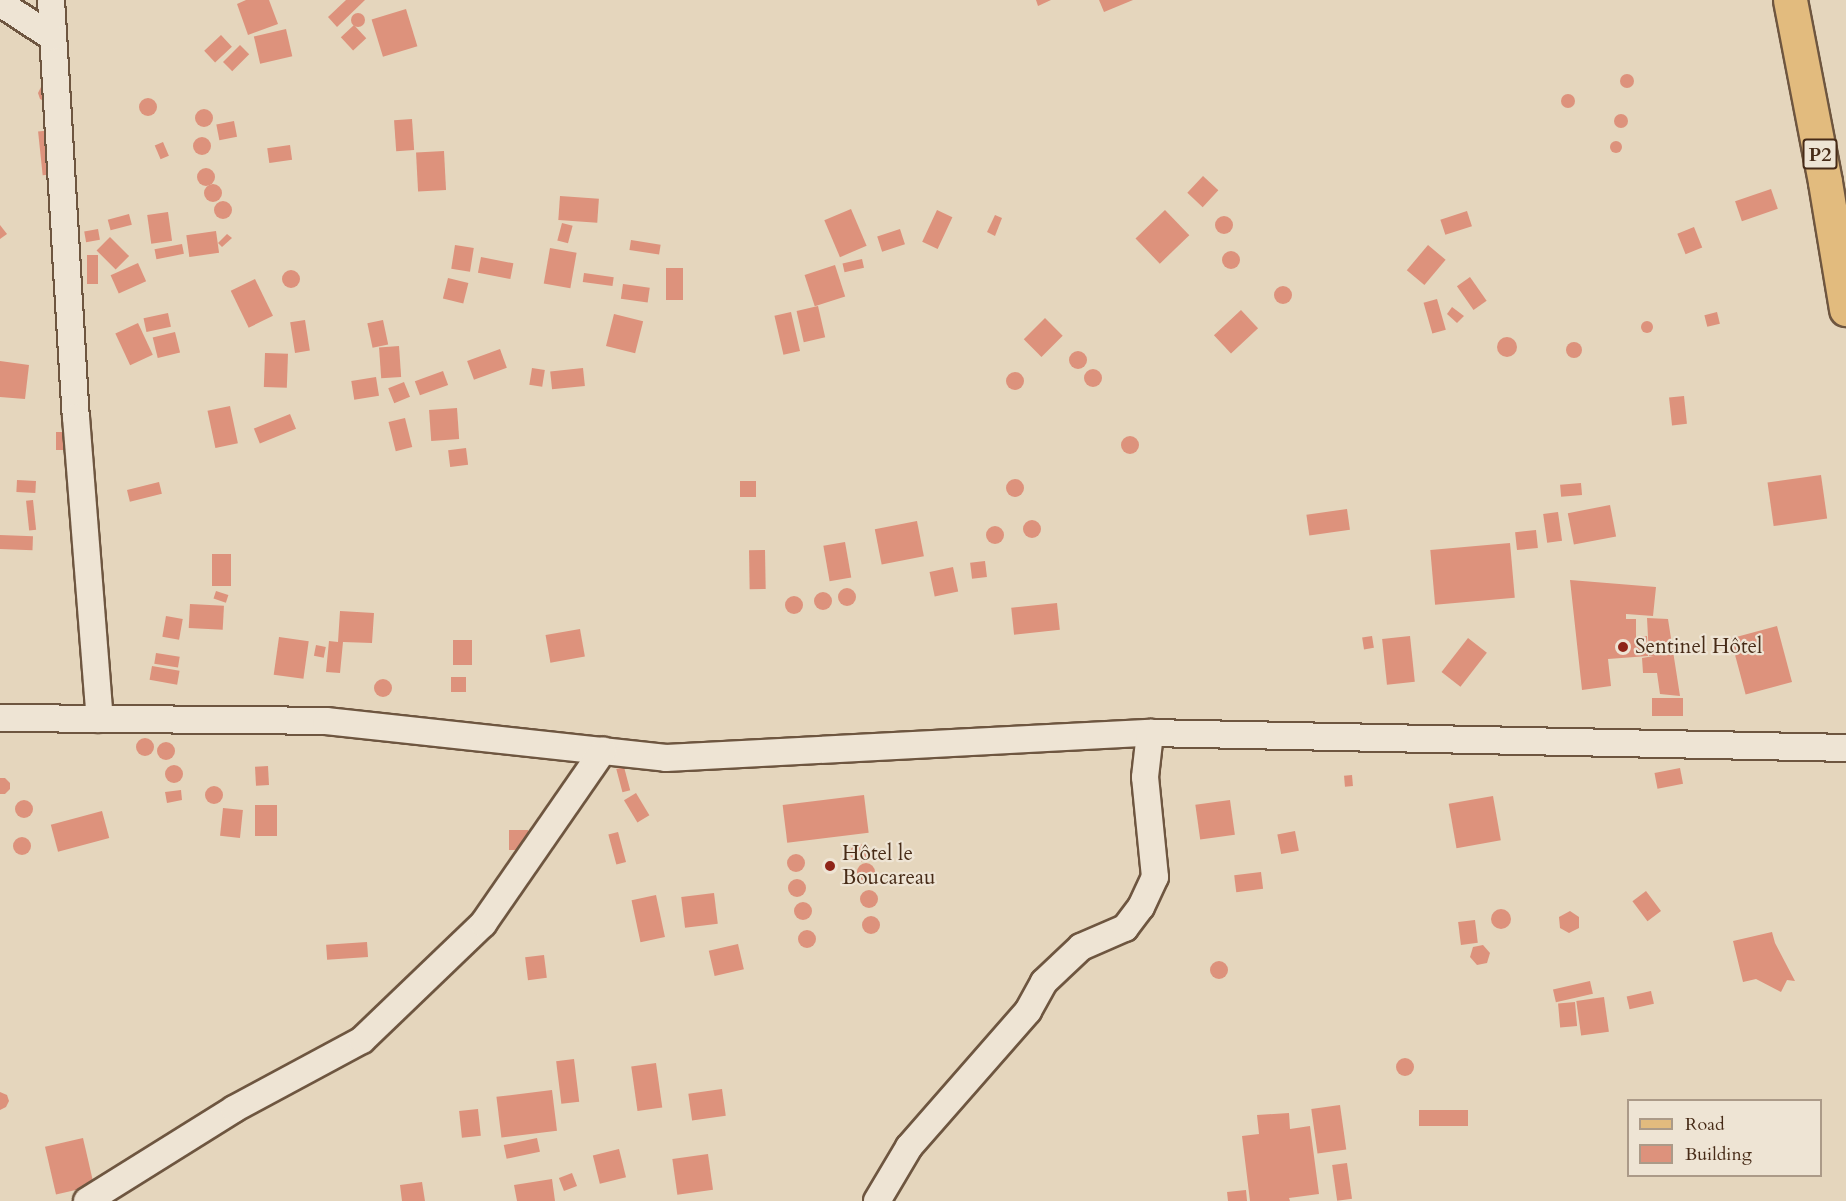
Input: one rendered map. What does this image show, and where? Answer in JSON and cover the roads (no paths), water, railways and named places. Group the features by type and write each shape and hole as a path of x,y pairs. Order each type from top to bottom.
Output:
{"main road":[{"name":"P2","path":"1790,0 1825,182 1846,309"}],"street":[{"path":"51,0 76,417 100,719"},
{"path":"0,3 52,37"},
{"path":"0,718 326,721 666,758 1150,733 1846,748"},
{"path":"876,1201 909,1147 1028,1011 1044,982 1081,947 1125,928 1141,907 1155,877 1145,777 1150,733"},
{"path":"87,1201 234,1109 362,1040 483,924 603,751"}],"place":[{"name":"Sentinel Hôtel","path":"1623,647"},
{"name":"Hôtel le Boucareau","path":"830,866"}]}
